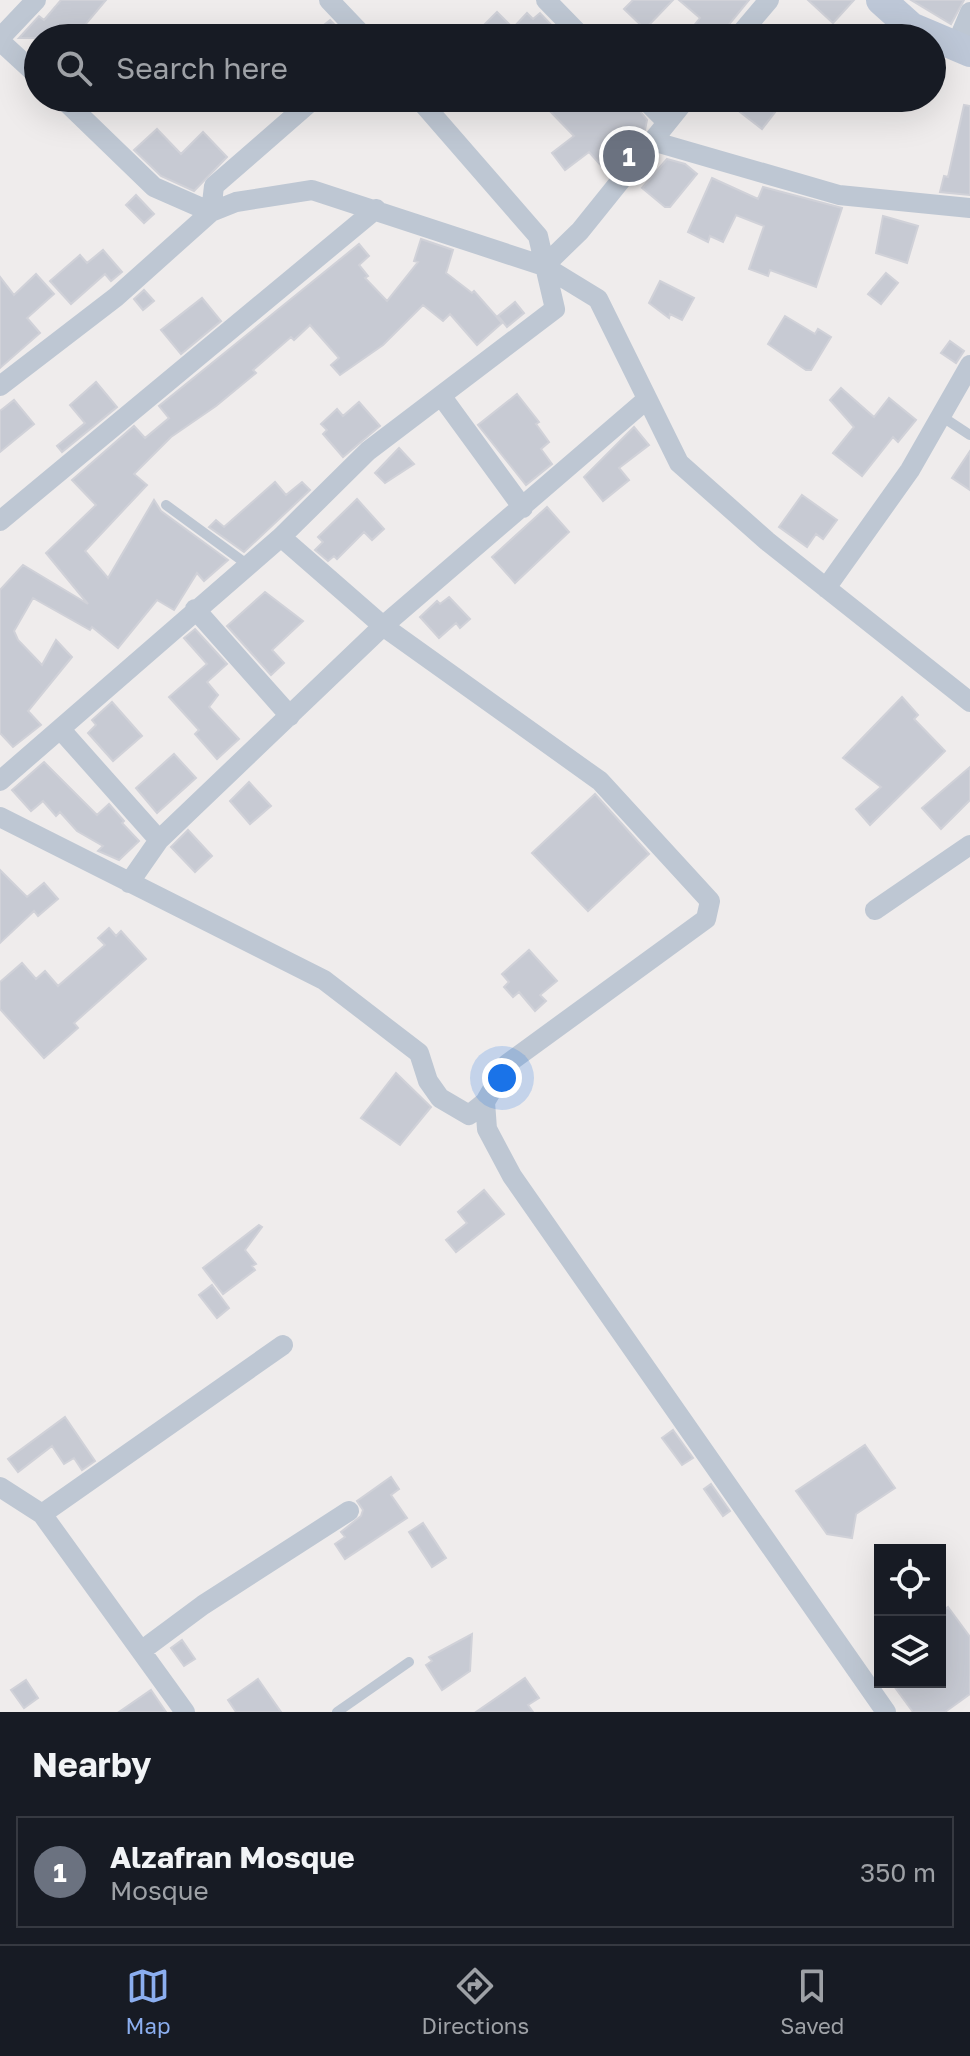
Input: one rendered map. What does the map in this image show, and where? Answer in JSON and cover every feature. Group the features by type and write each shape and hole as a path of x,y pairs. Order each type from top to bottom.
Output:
{"street":[{"path":"24,62 0,39 36,0"},
{"path":"329,0 352,24"},
{"path":"546,0 569,24"},
{"path":"749,24 769,0"},
{"path":"881,0 908,24"},
{"path":"963,50 970,12"},
{"path":"76,112 154,187 211,212"},
{"path":"211,212 214,186 299,112"},
{"path":"0,781 62,731 195,609 281,537 368,451 555,309 538,236 430,112"},
{"path":"657,112 667,122"},
{"path":"544,266 580,231 675,112"},
{"path":"652,141 839,195 970,208"},
{"path":"0,386 116,297 211,212 236,202 312,190 376,209 544,266 598,299 679,463 826,588 970,702"},
{"path":"0,521 376,209"},
{"path":"826,588 910,470 970,365"},
{"path":"442,397 523,508"},
{"path":"129,883 159,840 383,626 646,400"},
{"path":"0,817 324,980 419,1053 428,1081 452,1108 469,1115 485,1102 507,1064 706,919 710,901 600,781 383,626 281,537"},
{"path":"195,609 290,716"},
{"path":"62,731 159,840"},
{"path":"875,910 970,845"},
{"path":"485,1102 487,1129 512,1176 886,1712"},
{"path":"42,1514 283,1345"},
{"path":"0,1487 42,1514 185,1712"},
{"path":"141,1651 203,1605 349,1511"}],"lane":[{"path":"941,416 970,435"},
{"path":"166,505 248,565"},
{"path":"337,1712 409,1662"}],"building":[{"path":"61,0 106,0 86,24 32,24 39,16 44,20"},
{"path":"633,0 673,0 650,24 640,24 624,9"},
{"path":"679,0 749,0 729,24 695,24 700,18"},
{"path":"808,0 854,0 833,23"},
{"path":"911,0 964,0 951,24"},
{"path":"497,12 509,24 485,24"},
{"path":"527,13 533,19 540,13 551,24 517,24"},
{"path":"964,105 970,106 970,195 940,192 944,176 948,177"},
{"path":"551,112 641,112 647,120 645,130 605,170 589,152 565,170 552,153 574,136"},
{"path":"740,112 775,112 762,129"},
{"path":"157,129 181,154 203,132 227,157 194,191 161,176 134,150"},
{"path":"667,159 685,164 697,174 670,207 665,207 642,188"},
{"path":"712,178 758,199 763,187 842,208 816,287 770,270 768,276 749,269 764,226 736,215 723,242 710,236 708,242 688,232"},
{"path":"136,195 154,214 144,223 126,205"},
{"path":"883,216 918,226 907,263 876,253"},
{"path":"421,239 453,250 446,273 472,293 474,291 502,323 477,345 450,314 443,321 423,305 383,345 340,375 331,365 339,358 310,325 294,340 291,337 253,370 256,373 216,406 171,437 134,474 147,485 85,551 108,578 154,500 161,511 228,560 204,581 197,573 174,610 157,600 118,648 92,627 90,630 33,598 14,631 18,640 42,665 56,640 72,657 28,711 41,725 13,747 0,733 0,590 23,565 88,604 46,553 96,505 72,480 134,426 145,438 169,418 159,406 359,244 369,256 359,265 368,276 365,278 387,301 418,262 414,261"},
{"path":"103,250 122,272 111,281 105,274 71,304 50,281 80,255 87,263"},
{"path":"886,273 898,283 881,304 868,294"},
{"path":"36,274 54,294 27,318 40,333 0,368 0,277 14,295"},
{"path":"660,281 694,298 682,320 670,314 669,318 649,303"},
{"path":"144,290 154,301 143,310 134,299"},
{"path":"202,298 221,321 181,354 161,330"},
{"path":"515,302 524,313 507,327 498,316"},
{"path":"785,316 815,334 818,329 831,337 811,370 806,370 768,344"},
{"path":"950,341 964,351 956,363 941,353"},
{"path":"96,382 117,407 62,452 57,446 85,423 70,405"},
{"path":"841,388 874,417 889,398 916,420 898,442 893,437 862,476 833,453 854,427 830,400"},
{"path":"517,394 539,422 536,424 549,442 541,449 552,464 526,485 478,425"},
{"path":"14,400 34,424 0,452 0,411"},
{"path":"359,402 380,426 343,457 323,434 327,430 321,424 337,409 343,416"},
{"path":"634,427 649,445 619,468 629,480 603,501 584,477"},
{"path":"399,448 414,464 385,483 375,473"},
{"path":"970,451 970,490 952,478"},
{"path":"275,482 286,495 302,482 310,490 244,552 209,527 216,520 224,527"},
{"path":"802,495 837,520 823,539 816,534 807,547 779,527"},
{"path":"357,499 384,529 372,540 364,532 337,559 334,556 328,561 315,550 323,542 318,537"},
{"path":"547,507 569,532 515,583 492,557"},
{"path":"265,592 303,621 272,650 284,663 271,675 227,626"},
{"path":"449,597 470,619 460,628 456,623 439,638 420,617 437,601 440,604"},
{"path":"195,629 227,664 207,682 218,695 209,707 239,739 217,759 195,734 199,730 169,697 207,664 184,638"},
{"path":"902,697 918,715 914,719 945,751 870,825 856,809 881,787 843,758"},
{"path":"112,702 142,736 113,761 88,733 96,725 92,720"},
{"path":"174,754 196,778 157,813 136,788"},
{"path":"44,762 97,815 109,804 139,841 119,860 98,851 103,846 77,831 60,812 56,816 43,801 31,811 12,790"},
{"path":"970,767 970,800 941,829 922,808"},
{"path":"249,782 271,806 250,824 230,801"},
{"path":"595,794 649,854 588,911 532,853"},
{"path":"188,830 212,856 195,872 171,847"},
{"path":"0,870 27,897 44,883 58,899 38,916 34,911 0,943"},
{"path":"109,928 116,936 121,931 146,959 74,1023 78,1028 44,1058 0,1009 0,982 22,963 36,979 45,971 58,986 105,945 98,938"},
{"path":"529,950 557,981 540,995 546,1001 535,1011 519,992 513,997 504,987 509,982 502,974"},
{"path":"396,1073 431,1107 400,1145 361,1118"},
{"path":"484,1190 504,1214 456,1252 446,1240 467,1223 458,1212"},
{"path":"259,1225 262,1227 245,1250 256,1264 252,1266 255,1270 223,1294 203,1268"},
{"path":"212,1285 229,1308 217,1318 199,1295"},
{"path":"65,1417 95,1461 82,1470 74,1458 64,1464 52,1446 18,1472 8,1459"},
{"path":"673,1430 693,1458 682,1465 662,1438"},
{"path":"865,1445 895,1488 856,1514 852,1538 827,1534 796,1491"},
{"path":"391,1477 399,1489 391,1495 407,1518 345,1559 335,1544 345,1537 341,1532 361,1516 363,1510 357,1501"},
{"path":"711,1484 730,1511 723,1516 704,1489"},
{"path":"423,1523 446,1558 432,1567 409,1532"},
{"path":"948,1607 970,1637 970,1694 945,1712 913,1712 895,1688 946,1688"},
{"path":"472,1634 470,1671 442,1690 426,1665 432,1661 429,1657"},
{"path":"182,1640 195,1659 184,1666 171,1648"},
{"path":"525,1678 539,1698 528,1705 533,1712 476,1712"},
{"path":"258,1679 281,1712 236,1712 228,1700"},
{"path":"26,1680 38,1698 24,1708 11,1690"},
{"path":"151,1690 166,1712 119,1712"}],"place":[{"name":"Alzafran Mosque","path":"629,156"}]}
